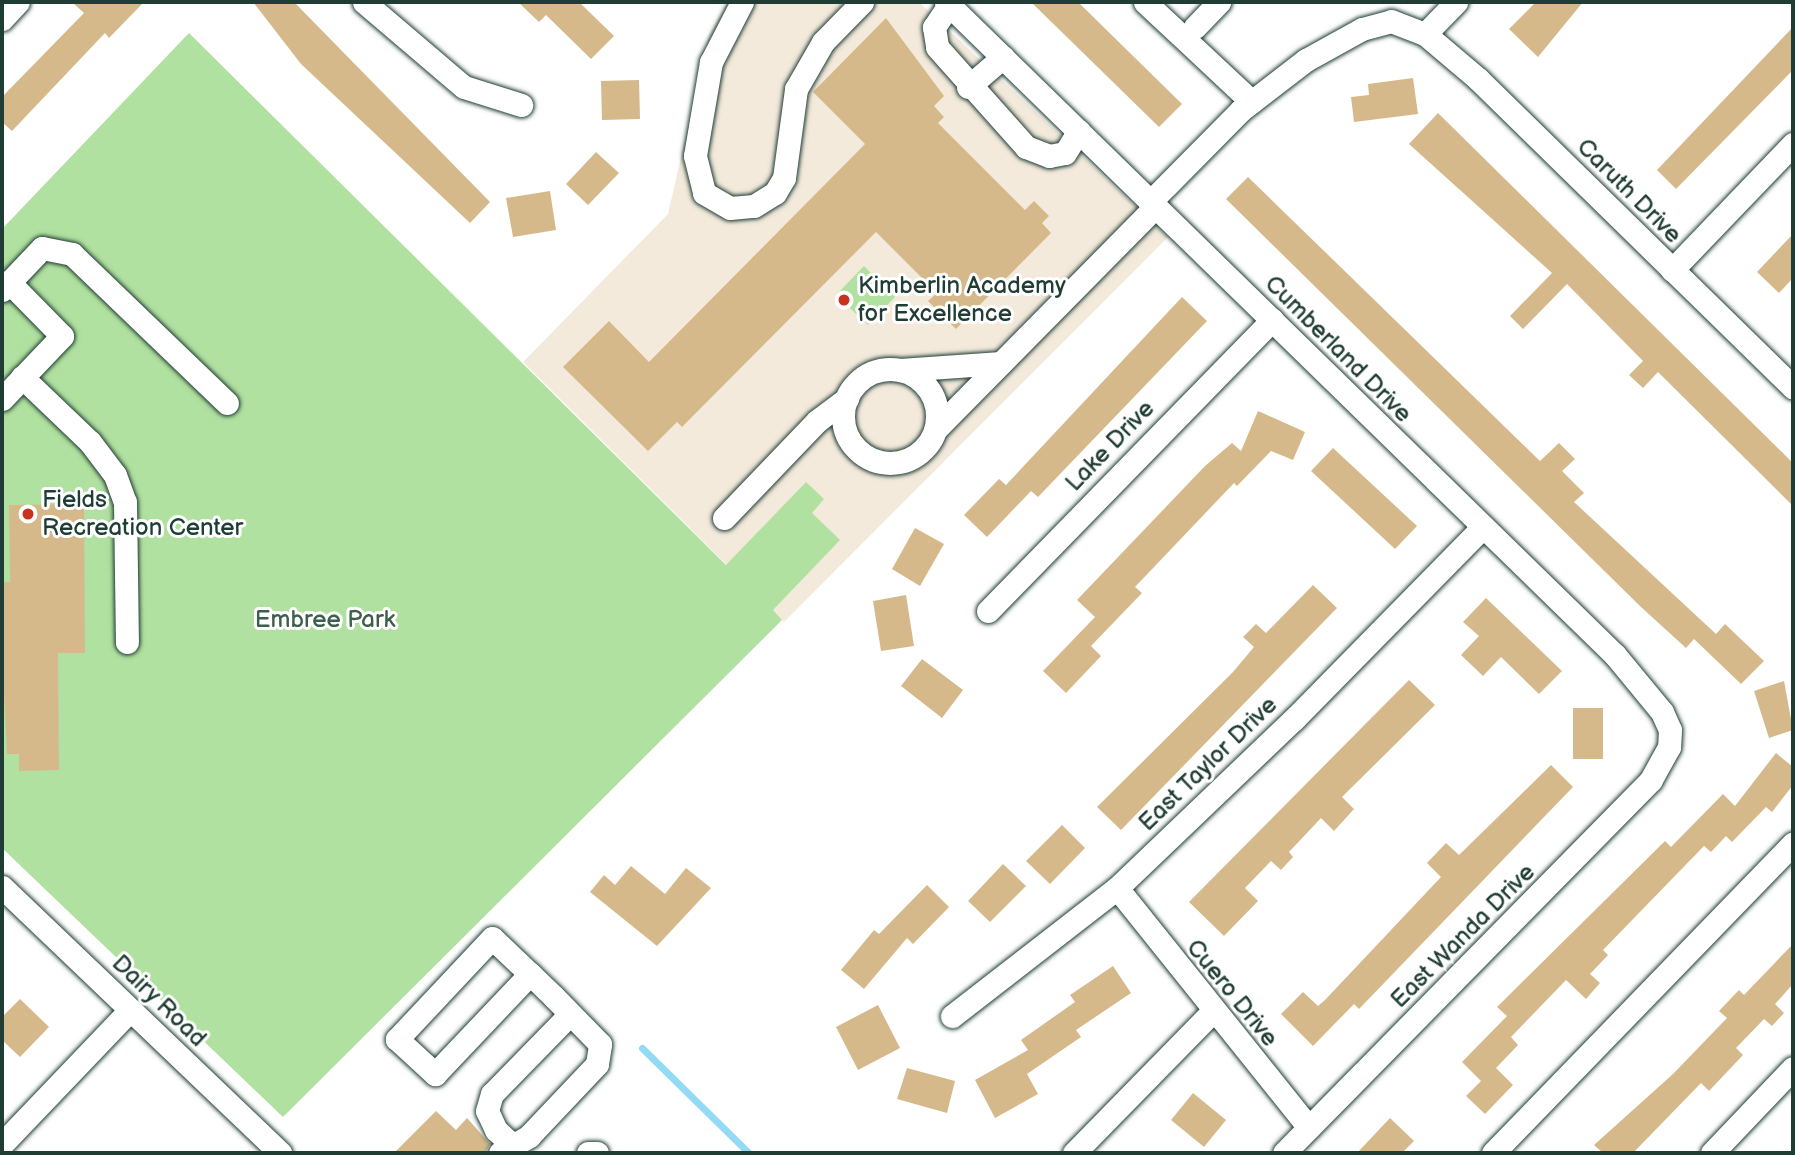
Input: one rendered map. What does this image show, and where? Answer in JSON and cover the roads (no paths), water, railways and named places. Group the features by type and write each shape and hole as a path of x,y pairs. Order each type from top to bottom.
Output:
{"street":[{"path":"2,19 18,2"},
{"path":"364,2 464,87 522,105"},
{"path":"742,2 711,62 695,156 704,193 730,208 754,206 775,193 784,178 796,89 823,42 862,2"},
{"path":"1145,2 1252,102"},
{"path":"1195,27 1219,2"},
{"path":"847,398 845,428 861,454 874,461 905,461 929,443 936,429 1252,102 1306,60 1362,29 1391,21 1425,34 1456,2"},
{"path":"948,3 934,27 937,47 968,87 1026,147 1049,156 1065,153 1079,131"},
{"name":"Cumberland Drive","path":"948,3 1481,528 1615,655 1662,712 1669,747"},
{"name":"Caruth Drive","path":"1425,34 1478,79 1672,271 1793,385"},
{"path":"968,87 1003,57"},
{"path":"1672,271 1793,144"},
{"path":"2,399 62,336 6,286 42,248 72,254 227,403"},
{"name":"Lake Drive","path":"988,611 1272,320"},
{"path":"724,518 817,421 847,398 868,375 898,370 1001,363"},
{"path":"898,370 913,375 934,398 936,429"},
{"path":"22,377 90,442 115,474 125,502 127,642"},
{"name":"East Taylor Drive","path":"952,1016 1116,888 1294,719 1481,528"},
{"name":"East Wanda Drive","path":"1284,1153 1651,780 1669,747"},
{"path":"1493,1153 1793,843"},
{"name":"Cuero Drive","path":"1116,888 1212,1012 1309,1128"},
{"name":"Dairy Road","path":"6,900 130,1010 280,1153"},
{"path":"530,974 435,1074 397,1039 492,938 530,974 569,1015 600,1044 597,1064 529,1136 505,1148 487,1111 492,1094 569,1015"},
{"path":"2,1144 130,1010"},
{"path":"1074,1153 1212,1012"},
{"path":"1712,1153 1793,1068"},
{"path":"588,1153 597,1153"}],"waterway":[{"path":"642,1048 749,1153"}],"place":[{"name":"Kimberlin Academy for Excellence","path":"844,300"},
{"name":"Fields Recreation Center","path":"28,514"}],"park label":[{"name":"Embree Park","path":"325,620"}]}
